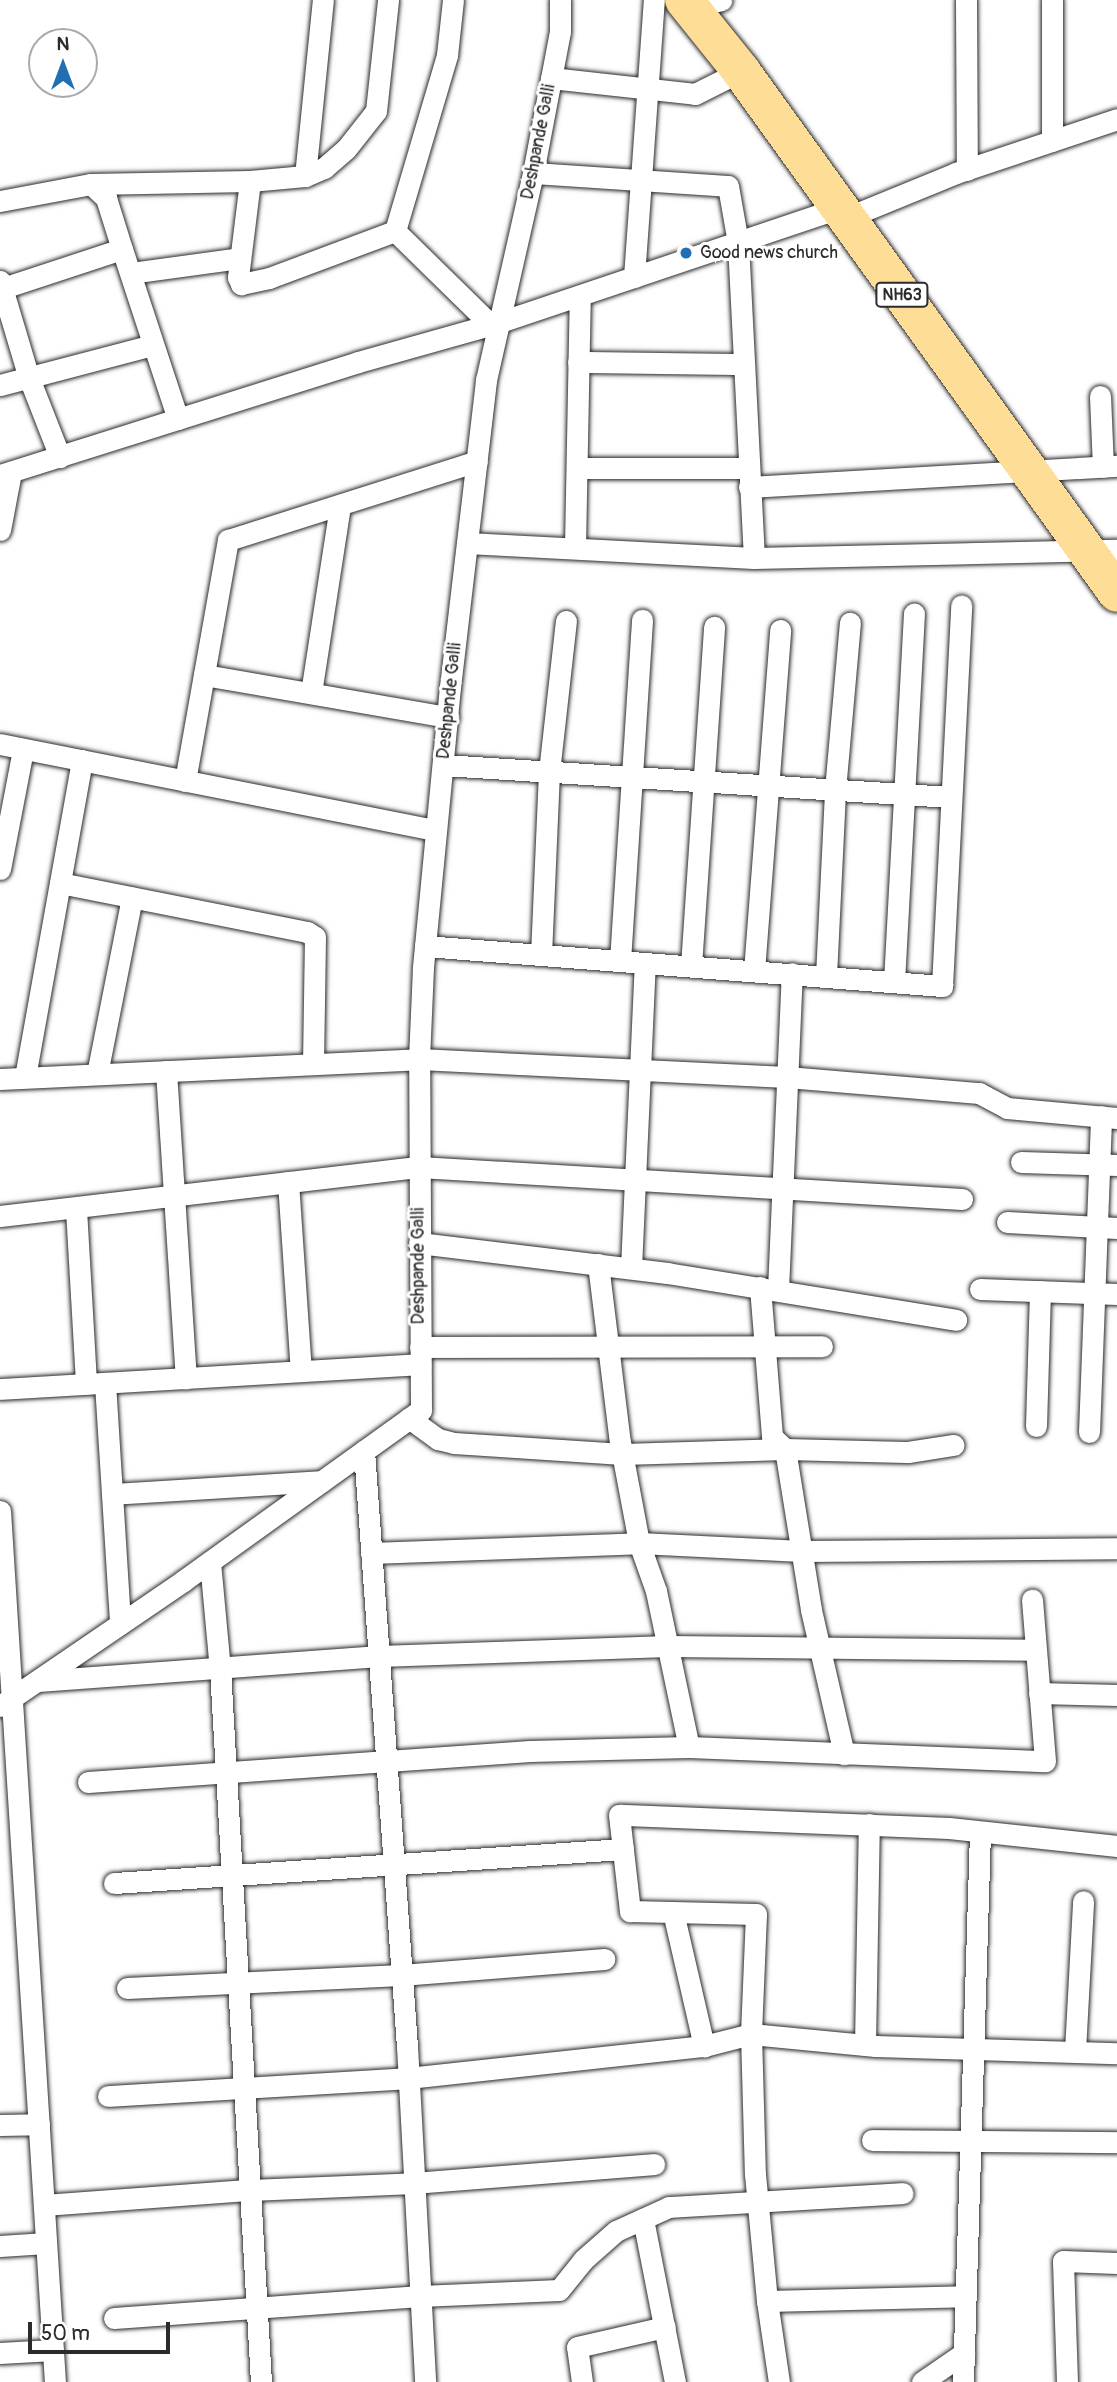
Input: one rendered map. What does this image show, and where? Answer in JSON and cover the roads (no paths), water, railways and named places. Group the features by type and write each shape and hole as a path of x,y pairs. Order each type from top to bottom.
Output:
{"highway":[{"name":"NH63","path":"687,2 741,71 1028,472 1101,551 1117,593"}],"street":[{"path":"305,176 323,0"},
{"path":"0,201 91,184 250,181 305,176 324,168 346,149 376,111 388,0"},
{"path":"395,231 447,55 453,0"},
{"name":"Deshpande Galli","path":"415,1414 420,1356 419,1059 425,946 436,830 486,380 496,323 534,173 560,31 560,0"},
{"path":"966,0 967,170"},
{"path":"1052,0 1052,141"},
{"path":"634,278 648,89 687,2"},
{"path":"551,78 695,94 741,71"},
{"path":"0,530 5,474 496,323 738,243 843,213 1117,119"},
{"path":"534,173 728,186 738,243 754,558"},
{"path":"250,181 240,258 239,281 245,285 395,231"},
{"path":"91,184 106,198 178,419"},
{"path":"395,231 496,323"},
{"path":"60,457 29,378 1,286 122,249"},
{"path":"131,273 240,258"},
{"path":"575,547 580,296"},
{"path":"0,385 153,345"},
{"path":"578,362 743,364"},
{"path":"577,468 748,478 1028,472 1110,466 1100,396"},
{"path":"185,781 228,540 477,461"},
{"path":"311,693 340,505"},
{"path":"467,543 754,558 1101,551"},
{"path":"425,946 942,986 961,605"},
{"path":"894,982 914,614"},
{"path":"620,961 642,620"},
{"path":"541,955 549,772 566,621"},
{"path":"826,976 835,790 850,623"},
{"path":"691,967 714,627"},
{"path":"754,971 780,630"},
{"path":"204,676 448,716"},
{"path":"0,744 436,830"},
{"path":"0,869 23,749"},
{"path":"25,1077 82,760"},
{"path":"443,765 950,797"},
{"path":"60,883 307,932 315,937 313,1064"},
{"path":"97,1074 132,897"},
{"path":"631,1268 645,963"},
{"path":"792,973 783,1187 769,1288 765,1346 772,1437 785,1449 820,1648 844,1754"},
{"path":"0,1079 419,1059 787,1077 979,1093 1007,1108 1109,1117 1107,1228 1092,1293 1088,1432"},
{"path":"166,1071 186,1378"},
{"path":"1021,1162 1108,1164"},
{"path":"0,1216 419,1167 962,1199"},
{"path":"288,1182 301,1371"},
{"path":"76,1209 95,1384 112,1494 120,1624"},
{"path":"1007,1222 1107,1228"},
{"path":"419,1243 631,1268 956,1320"},
{"path":"598,1264 623,1454 639,1543 656,1591 689,1747"},
{"path":"980,1289 1117,1294"},
{"path":"1036,1426 1040,1291"},
{"path":"0,1390 301,1371 420,1356 608,1347 822,1346"},
{"path":"5,1703 210,1562 415,1414 438,1439 454,1443 623,1454 785,1449 908,1452 954,1445"},
{"path":"364,1451 408,2078 425,2382"},
{"path":"112,1494 322,1481"},
{"path":"0,1511 5,1703 19,1836 55,2382"},
{"path":"371,1553 639,1543 802,1551 1117,1548"},
{"path":"210,1562 220,1669 261,2382"},
{"path":"88,1782 530,1751 689,1747 1045,1761 1032,1600"},
{"path":"37,1681 379,1656 668,1646 1036,1650"},
{"path":"1039,1693 1117,1695"},
{"path":"779,2382 767,2301 757,2200 751,2034 756,1914 631,1911 618,1815 869,1825 980,1832 1117,1846"},
{"path":"865,2045 869,1825"},
{"path":"963,2382 980,1832"},
{"path":"0,1850 19,1836"},
{"path":"114,1883 393,1862 623,1849"},
{"path":"1075,2051 1083,1901"},
{"path":"673,1912 704,2046"},
{"path":"127,1988 401,1975 604,1959"},
{"path":"108,2096 408,2078 704,2046 751,2034 865,2045 1117,2053"},
{"path":"0,2125 39,2124"},
{"path":"872,2140 970,2143 1117,2142"},
{"path":"44,2205 250,2190 414,2183 654,2164"},
{"path":"114,2318 559,2290 583,2260 616,2231 669,2207 903,2193"},
{"path":"643,2219 676,2382"},
{"path":"0,2246 46,2243"},
{"path":"1067,2382 1063,2261 1117,2263"},
{"path":"767,2301 965,2297"},
{"path":"582,2382 577,2347 665,2327"},
{"path":"0,2353 53,2350"},
{"path":"922,2382 964,2353"}],"place":[{"name":"Good news church","path":"686,253"}]}
